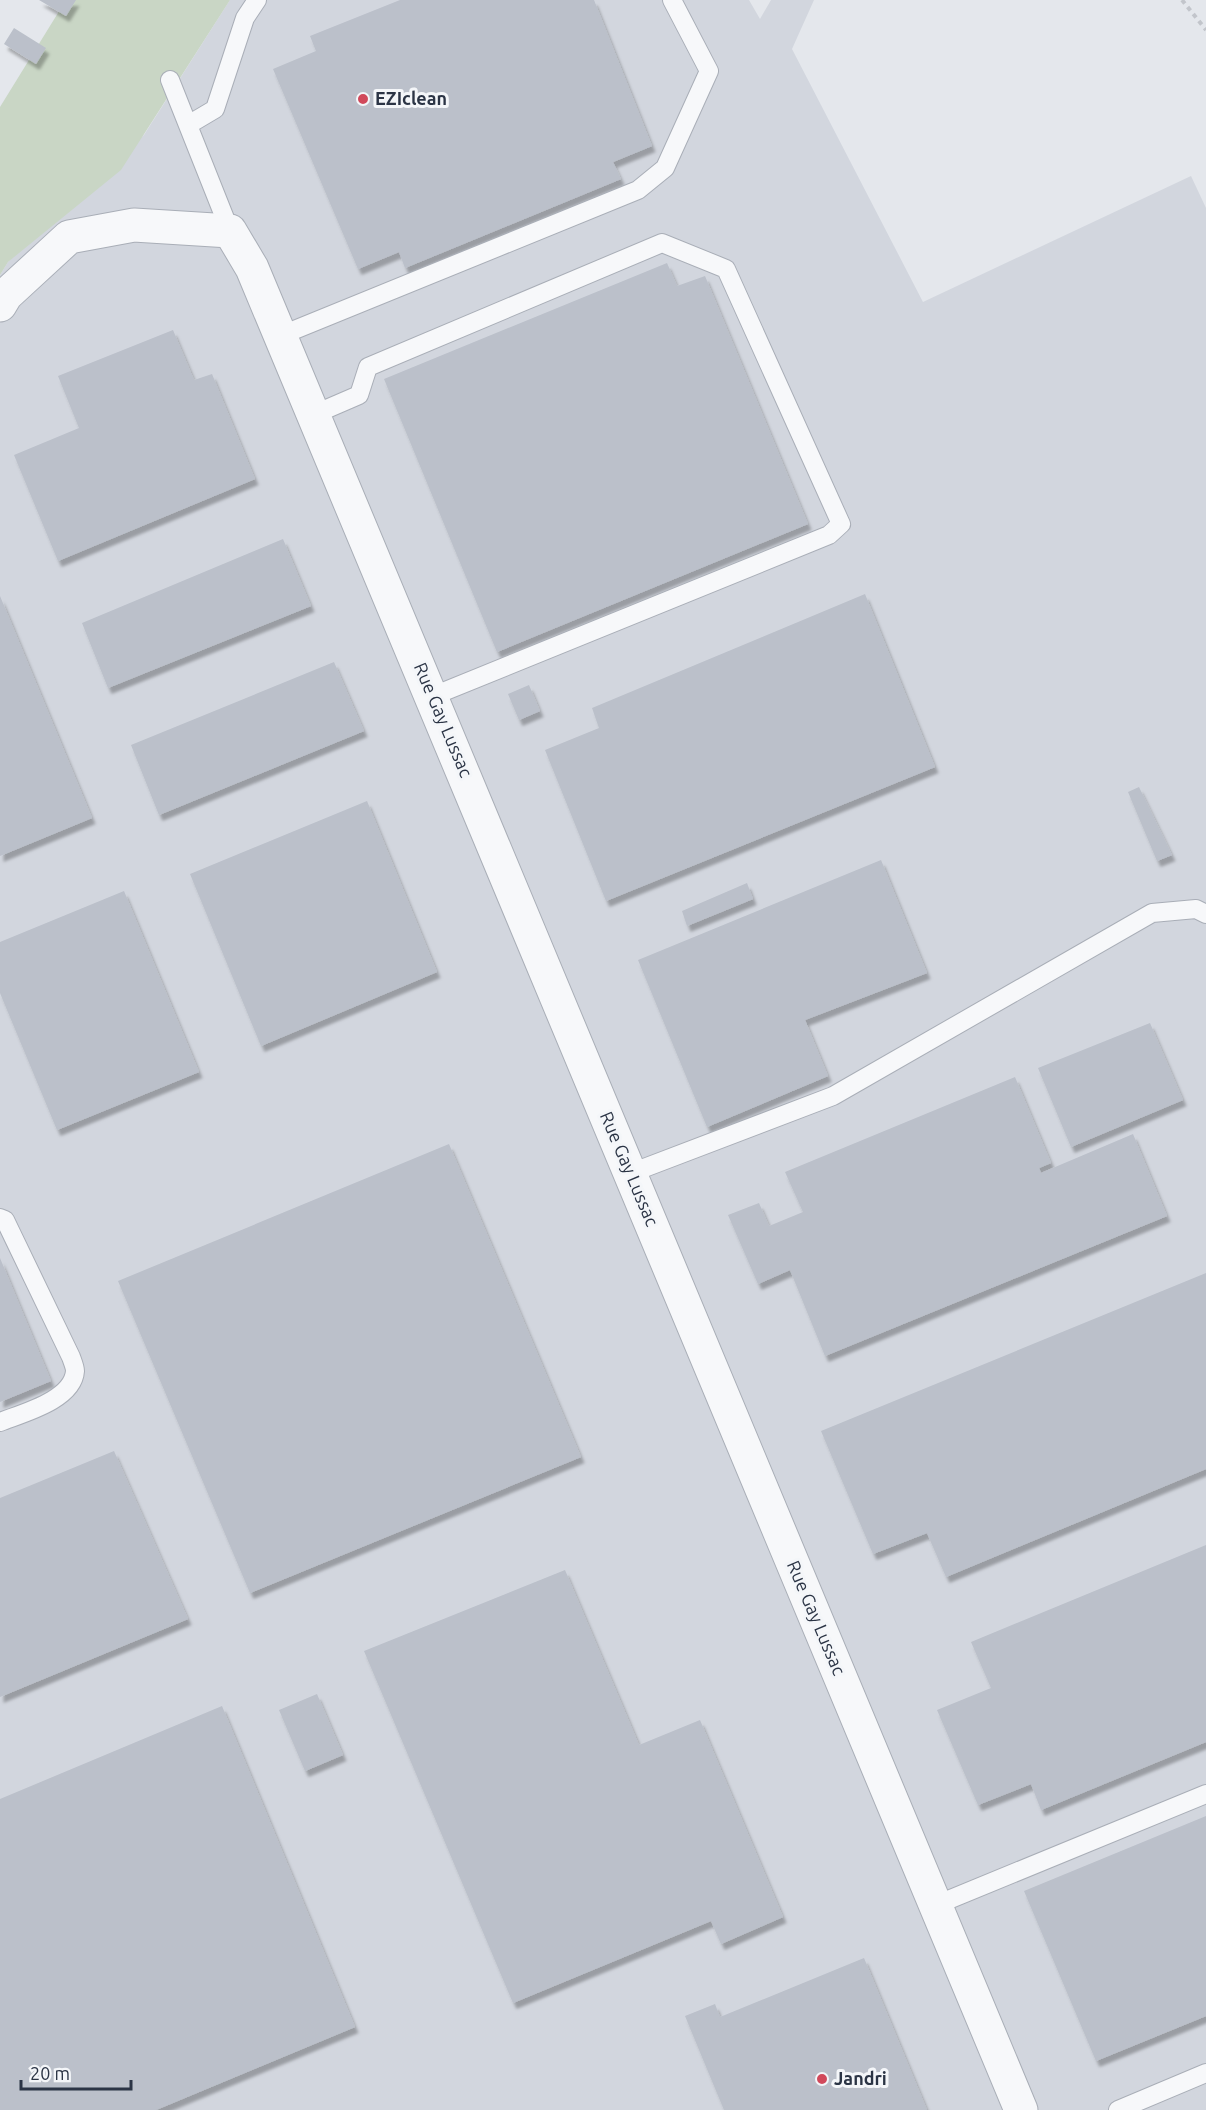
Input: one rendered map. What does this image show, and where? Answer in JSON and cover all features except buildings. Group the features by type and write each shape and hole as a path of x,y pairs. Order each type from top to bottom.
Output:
{"street":[{"path":"0,304 6,295 69,237 135,225 230,231"},
{"name":"Rue Gay Lussac","path":"230,231 252,268 282,334 1021,2110"}],"lane":[{"path":"188,125 215,109 245,18 257,0"},
{"path":"282,334 638,190 665,168 709,71 672,0"},
{"path":"170,80 230,231"},
{"path":"315,414 359,395 368,367 662,243 726,269 841,525 829,535 432,696"},
{"path":"631,1173 833,1096 1152,913 1196,909 1206,914"},
{"path":"0,1218 5,1220 71,1357 75,1371 69,1385 52,1402 0,1422"},
{"path":"936,1905 1206,1794"},
{"path":"1118,2110 1206,2073"}],"path":[{"path":"1182,0 1206,30"}],"shaded area":[{"path":"230,0 749,0 760,19 771,0 814,0 792,49 923,302 1191,176 1206,208 1206,2110 0,2110 0,275 8,262 144,135"}],"green space":[{"path":"66,0 230,0 121,170 8,262 0,275 0,107"}],"place":[{"name":"EZIclean","path":"363,99"},
{"name":"Jandri","path":"822,2079"}]}
